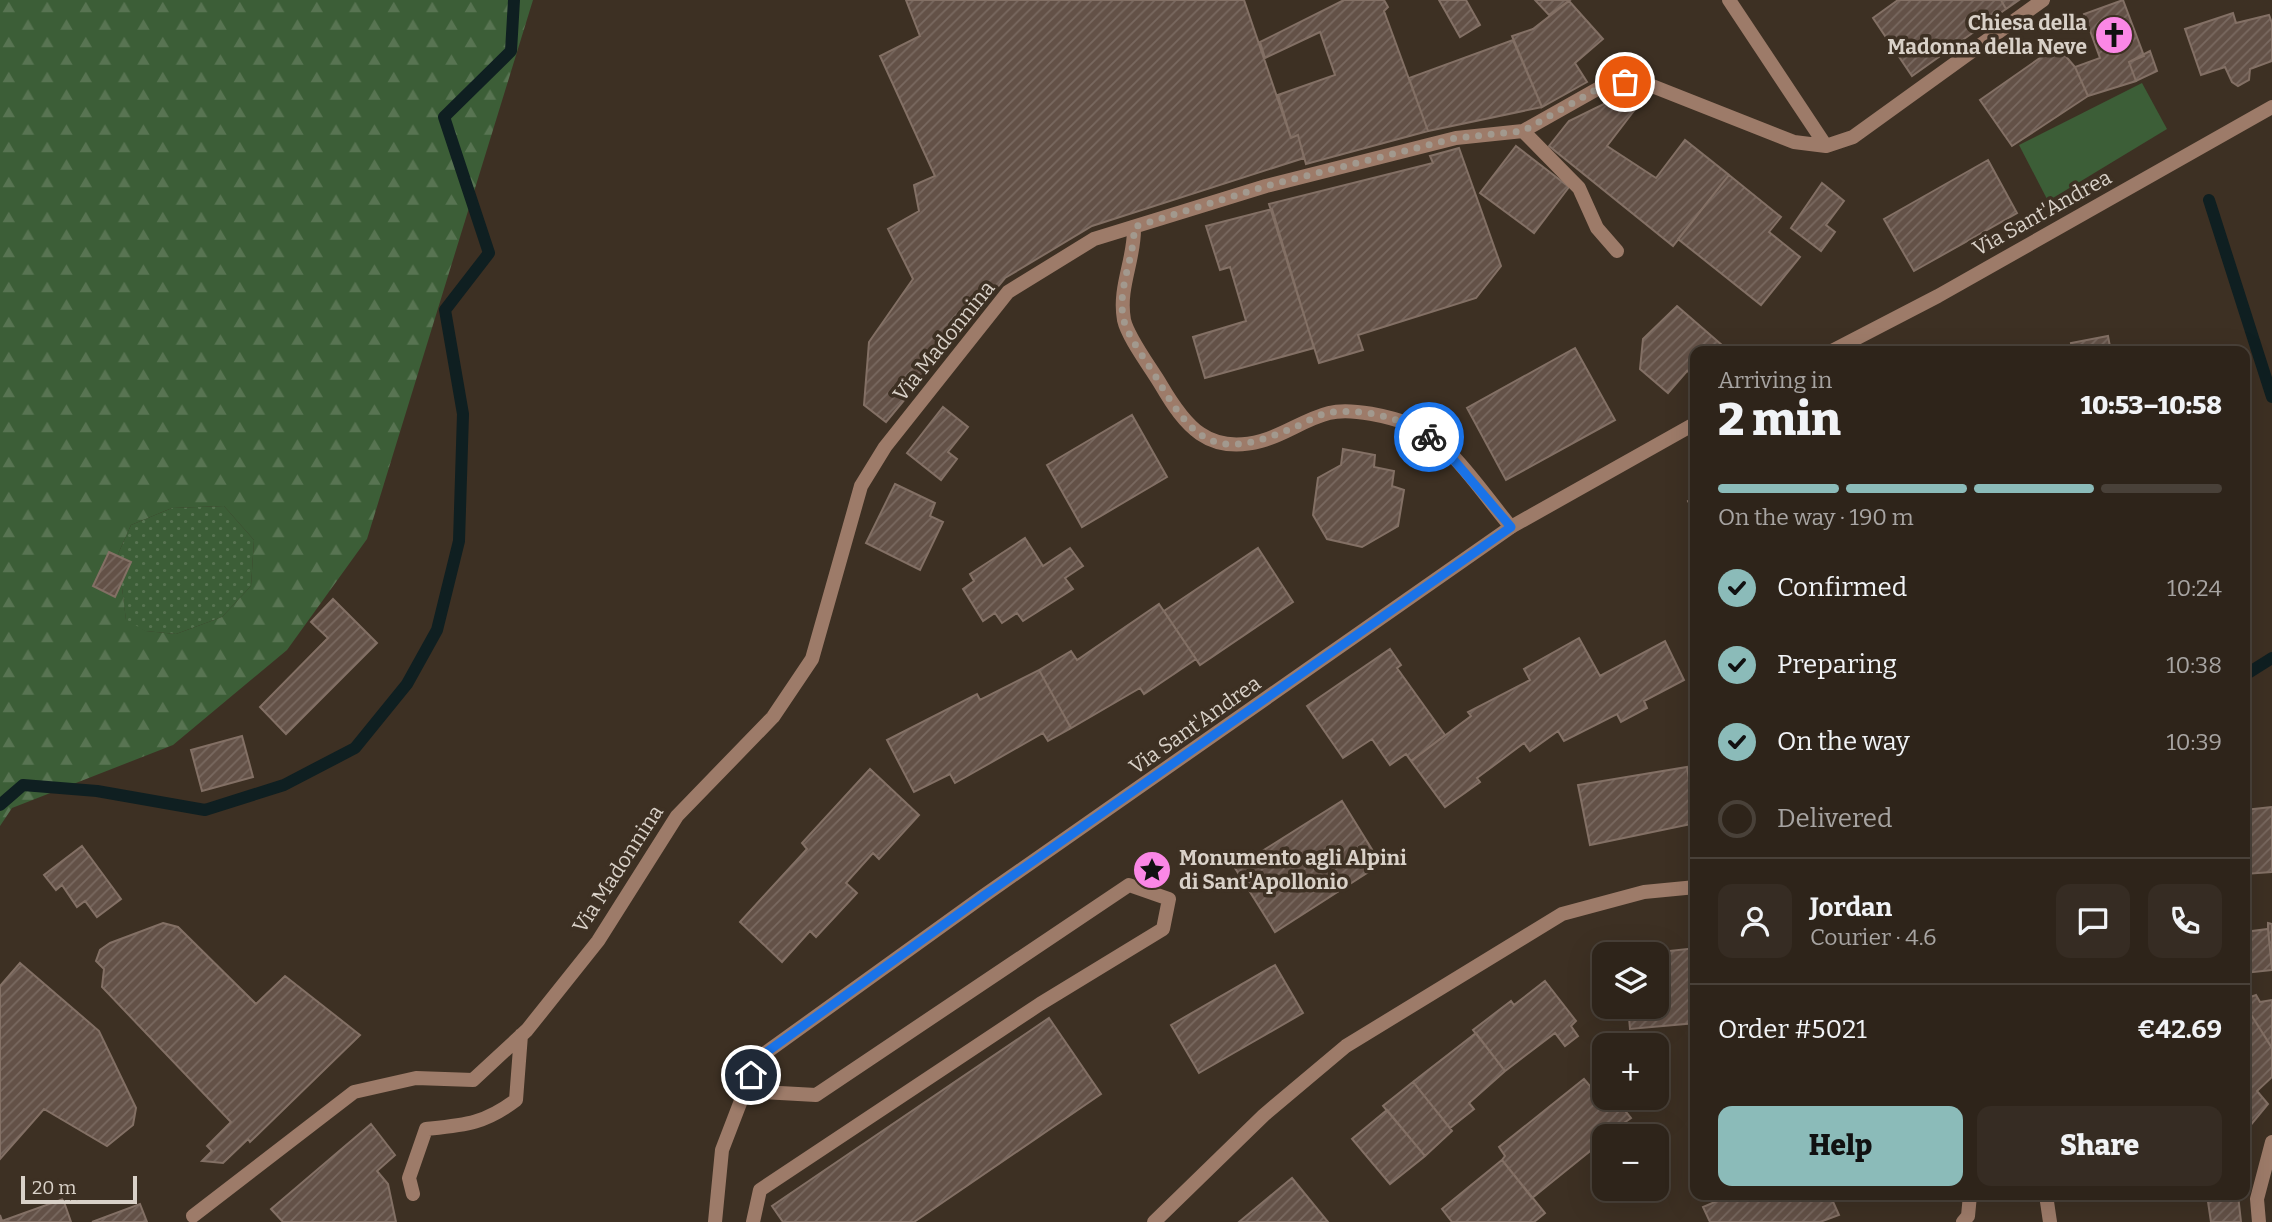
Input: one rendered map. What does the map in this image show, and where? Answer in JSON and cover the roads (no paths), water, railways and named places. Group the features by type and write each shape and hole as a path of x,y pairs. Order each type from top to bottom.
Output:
{"street":[{"path":"1729,0 1826,146"},
{"name":"Via Madonnina","path":"193,1216 354,1092 416,1078 473,1080 521,1035 598,941 677,816 773,717 812,659 861,486 885,447 1008,292 1094,239 1266,186 1456,138 1523,131 1608,83 1642,82 1794,142 1826,146 1853,137 2043,0"},
{"name":"Via Sant'Andrea","path":"1842,346 1938,296 2272,107"},
{"path":"1523,131 1579,188 1597,228 1617,251"},
{"path":"1134,227 1135,248 1124,275 1124,322 1180,418 1202,437 1223,445 1260,442 1331,412 1378,415 1415,426 1441,445 1511,527"},
{"name":"Via Sant'Andrea","path":"715,1222 722,1150 757,1059 982,897 1511,527 1690,426"},
{"path":"745,1091 816,1095 1129,885 1169,899 1164,929 1029,1011 760,1190 753,1222"},
{"path":"1154,1222 1264,1115 1346,1046 1562,914 1644,892 1690,888"},
{"path":"413,1194 409,1178 426,1129 463,1126 493,1117 516,1100 521,1035"},
{"path":"2259,1222 2257,1199 2272,1142"},
{"path":"1964,1222 1968,1216 1970,1200"},
{"path":"2046,1200 2048,1219"}],"waterway":[{"path":"0,805 23,785 97,791 205,810 284,785 355,748 407,684 437,630 459,541 463,414 445,310 489,253 444,117 511,51 514,0"},
{"path":"2209,200 2272,397"},
{"path":"2250,672 2272,658"}],"place":[{"name":"Chiesa della Madonna della Neve","path":"2114,35"},
{"name":"Monumento agli Alpini di Sant'Apollonio","path":"1152,870"}]}
